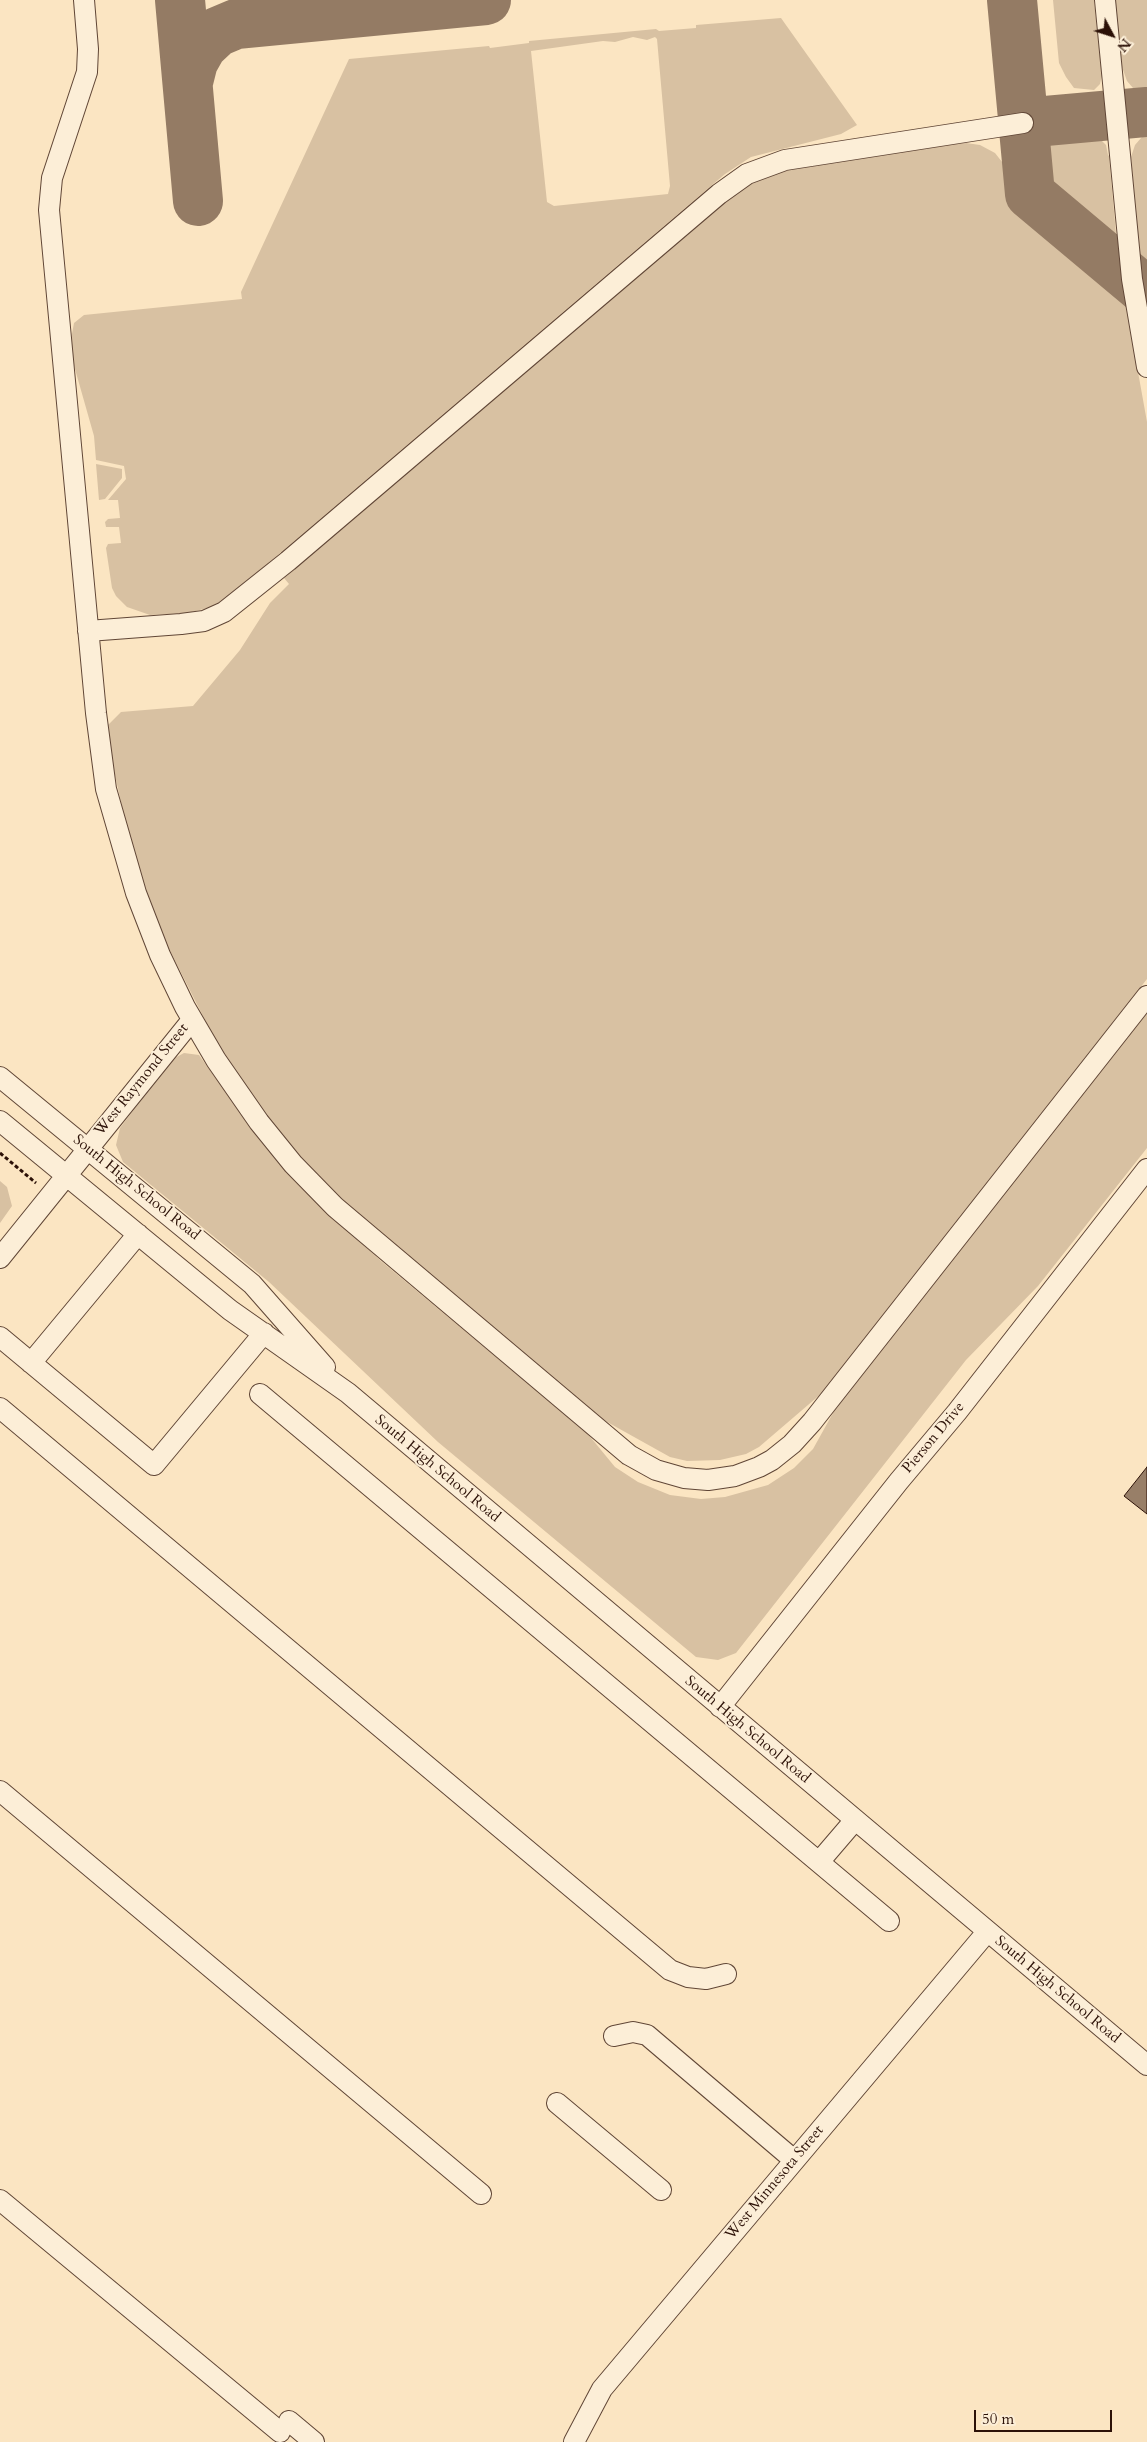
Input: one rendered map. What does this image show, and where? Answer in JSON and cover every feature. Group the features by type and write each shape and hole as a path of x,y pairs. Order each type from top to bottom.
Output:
{"street":[{"path":"84,0 88,49 87,72 52,178 49,205 96,713 106,789 120,844 148,926 192,1020 216,1060 276,1144 314,1186 352,1223 629,1455 671,1476 708,1480 735,1476 759,1467 783,1452 800,1435 1147,996"},
{"path":"1104,0 1132,279 1147,367"},
{"path":"88,631 204,621 224,612 277,571 719,194 747,174 785,160 1023,123"},
{"name":"West Raymond Street","path":"0,1258 86,1148 192,1020"},
{"name":"South High School Road","path":"0,1077 252,1284 348,1393"},
{"name":"South High School Road","path":"0,1121 230,1310 348,1393 986,1932 1147,2065"},
{"name":"Pierson Drive","path":"720,1707 899,1481 957,1412 1147,1169"},
{"path":"31,1363 138,1234"},
{"path":"0,1337 154,1465 264,1333"},
{"path":"260,1394 889,1921"},
{"path":"0,1408 670,1970 688,1977 706,1979 726,1974"},
{"path":"0,1791 481,2194"},
{"path":"819,1862 854,1820"},
{"name":"West Minnesota Street","path":"574,2442 602,2389 986,1932"},
{"path":"614,2036 633,2032 647,2034 794,2160"},
{"path":"557,2103 662,2190"},
{"path":"0,2200 284,2426 314,2442"}],"path":[{"path":"0,1153 50,1194"}],"shaded area":[{"path":"1053,0 1094,0 1102,75 1100,84 1094,90 1074,88 1059,63"},
{"path":"1115,0 1147,0 1147,93 1133,88 1127,81 1122,67"},
{"path":"781,18 857,125 841,134 751,157 725,174 219,605 188,613 150,615 127,607 116,596 112,588 106,548 108,544 121,543 119,527 106,527 105,522 108,519 120,518 118,500 108,500 126,479 124,466 96,460 94,436 73,362 71,339 74,323 84,315 242,299 241,292 349,59 489,46 490,48 529,43 529,41 656,29 659,31 696,28 696,25","holes":["633,37 647,40 655,37 657,39 670,186 668,194 554,206 547,202 531,51 603,41 615,42"]},
{"path":"1083,131 1098,137 1106,145 1109,156 1117,245 1051,189 1044,177 1042,161 1052,141 1065,133"},
{"path":"1147,131 1147,270 1140,264 1131,157 1135,145"},
{"path":"966,143 980,145 995,153 1006,167 1014,195 1019,202 1033,217 1124,294 1147,422 1147,979 822,1393 759,1447 746,1454 720,1460 687,1461 670,1457 600,1418 355,1212 296,1152 270,1120 234,1070 211,1032 165,941 150,902 128,833 114,771 108,725 121,712 193,706 240,650 270,603 289,584 284,578 742,186 770,173 876,151"},
{"path":"96,464 122,469 122,478 105,499 99,500"},
{"path":"1147,1011 1147,1148 1038,1286 966,1360 736,1653 718,1660 696,1657 438,1442 269,1282 123,1162 116,1145 120,1128 171,1060 184,1053 199,1055 262,1143 309,1195 381,1261 587,1433 615,1467 638,1482 670,1495 701,1499 725,1497 768,1485 794,1468 813,1449 838,1404"},
{"path":"0,1181 7,1187 12,1206 0,1223"}],"building":[{"path":"1147,1467 1147,1514 1124,1496"}],"taxiway":[{"path":"180,0 198,201"},
{"path":"188,82 193,62 202,46 217,32 236,24 486,0"},
{"path":"1012,0 1030,194 1147,292"},
{"path":"1023,123 1147,112"}]}
